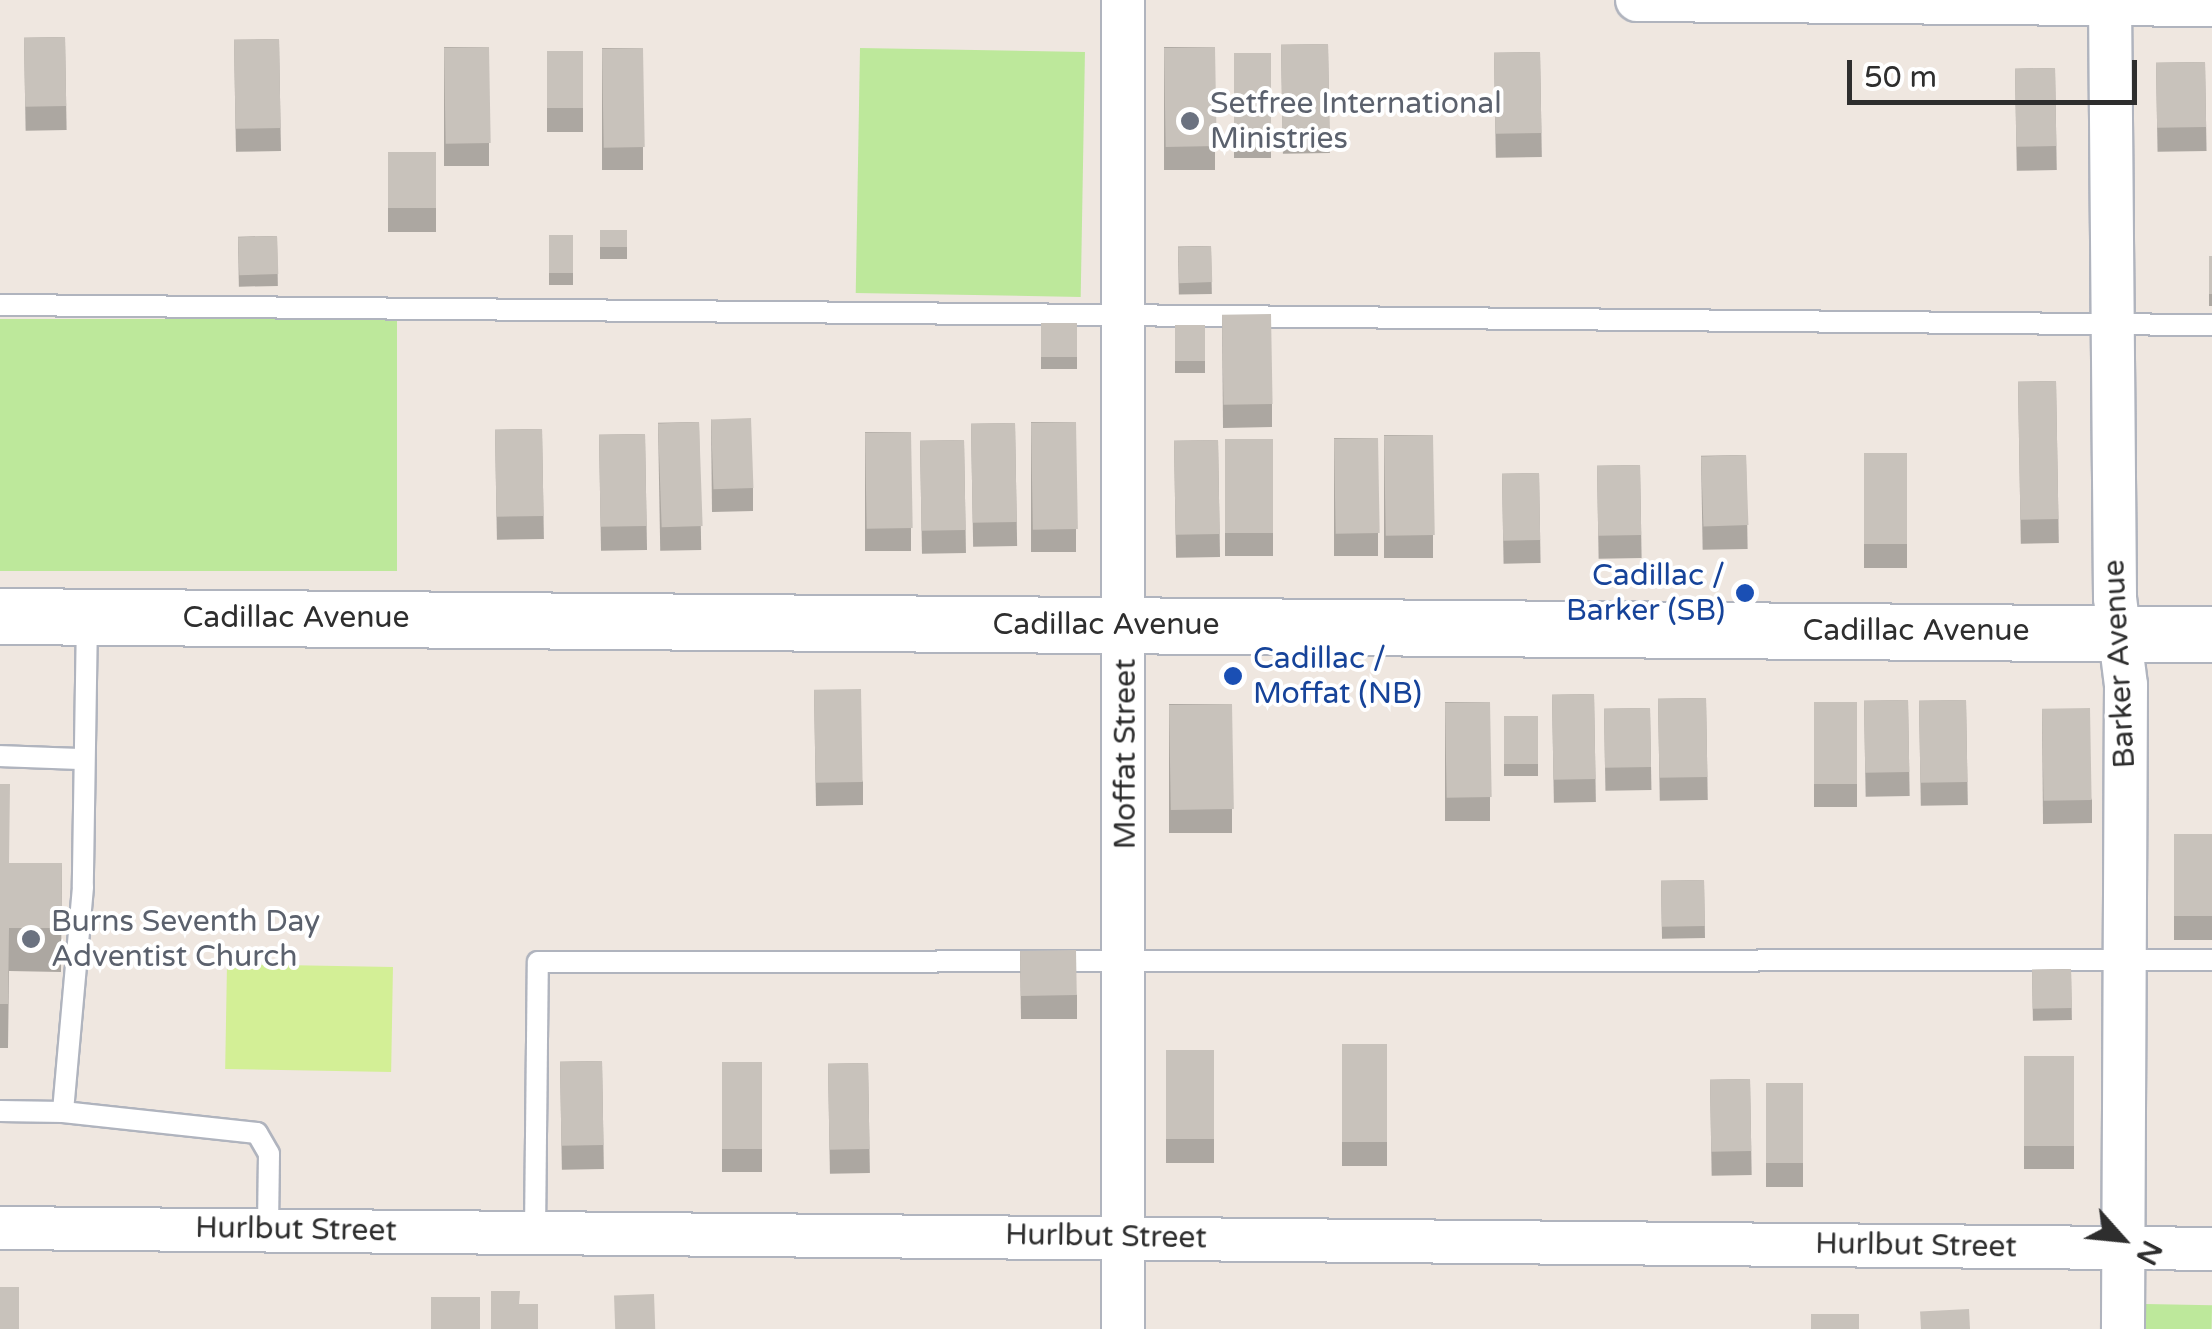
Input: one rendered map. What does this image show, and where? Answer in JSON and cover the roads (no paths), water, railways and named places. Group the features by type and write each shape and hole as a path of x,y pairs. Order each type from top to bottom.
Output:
{"main road":[{"name":"Cadillac Avenue","path":"0,616 2212,634"}],"street":[{"name":"Moffat Street","path":"1123,0 1127,625 1123,1329"},
{"path":"1637,0 2212,5"},
{"name":"Barker Avenue","path":"2110,2 2119,633 2126,684 2123,1329"},
{"name":"Hurlbut Street","path":"0,1228 2212,1249"}],"lane":[{"path":"0,304 2212,324"},
{"path":"63,1112 84,887 87,616"},
{"path":"0,756 83,760"},
{"path":"535,1232 538,962 2212,960"},
{"path":"0,1111 63,1112 257,1133 269,1154 268,1230"}],"place":[{"name":"Setfree International Ministries","path":"1190,121"},
{"name":"Cadillac / Barker (SB)","path":"1745,593"},
{"name":"Cadillac / Moffat (NB)","path":"1233,676"},
{"name":"Burns Seventh Day Adventist Church","path":"31,939"}]}
